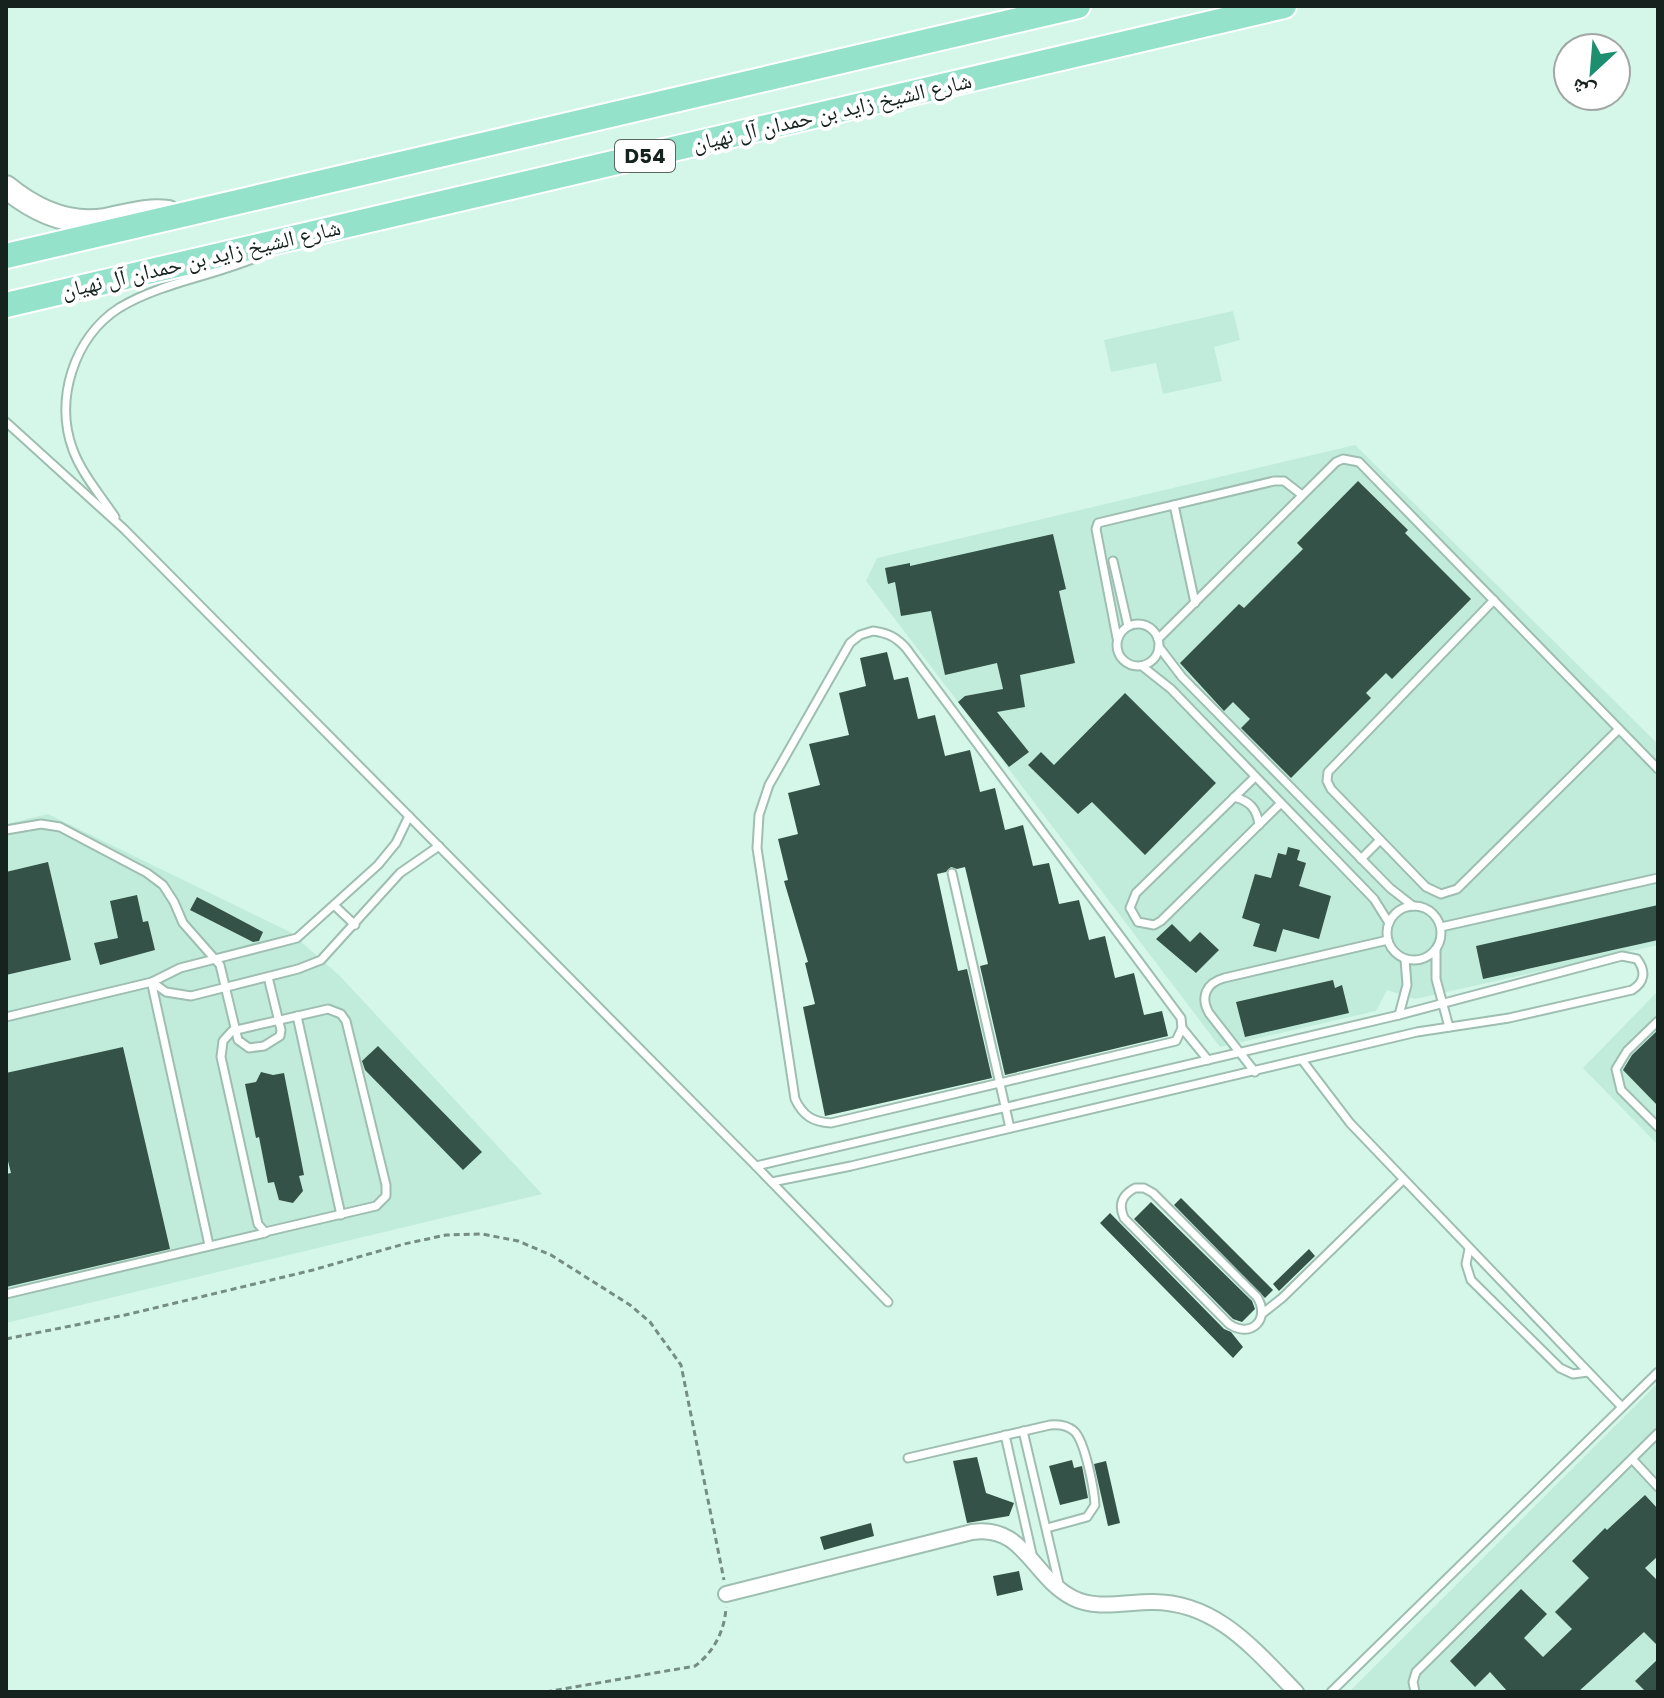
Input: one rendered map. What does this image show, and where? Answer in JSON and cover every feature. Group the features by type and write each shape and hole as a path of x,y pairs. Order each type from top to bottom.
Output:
{"main road":[{"name":"D54","path":"6,256 1078,6"},
{"name":"شارع الشيخ زايد بن حمدان آل نهيان","path":"6,305 1284,6"},
{"path":"6,187 21,200 48,214 77,221 102,221 149,211 181,215"}],"street":[{"path":"726,1594 986,1530 1011,1537 1060,1590 1076,1600 1095,1605 1155,1602 1205,1612 1227,1625 1296,1692"}],"lane":[{"path":"124,529 88,477 73,449 66,402 67,386 77,356 94,330 118,309 146,295 246,262 295,237"},
{"path":"6,422 124,529 888,1302"},
{"path":"1302,495 1284,481 1279,481 1101,522 1096,526 1117,651 1124,662 1135,667 1154,660 1158,643 1336,462 1343,459 1359,462 1658,769"},
{"path":"1174,505 1195,603"},
{"path":"1113,561 1128,626"},
{"path":"1494,600 1328,772 1327,781 1331,789 1380,840 1426,887 1441,894 1449,893 1619,729"},
{"path":"1117,638 1128,626 1135,624 1149,628 1182,677 1361,859 1397,895 1413,906 1431,911 1441,927 1441,939 1436,949 1436,979 1449,1027"},
{"path":"873,631 886,633 906,648 1181,1018 1182,1028 1176,1041 1169,1044 1000,1084 831,1123 808,1118 795,1099 757,848 759,815 777,773 850,643 860,635 873,631"},
{"path":"1142,666 1171,689 1374,899 1389,923"},
{"path":"1255,777 1136,893 1130,908 1138,922 1154,925 1161,921 1280,804"},
{"path":"1234,797 1255,809 1259,825"},
{"path":"6,1017 152,982 168,972 297,938 378,865 396,843 409,816"},
{"path":"6,830 41,824 60,827 147,873 163,885 183,923 224,972 238,1040 244,1046 259,1048 278,1039 281,1030 268,977"},
{"path":"1361,859 1380,840"},
{"path":"152,982 166,992 183,996 226,988 321,960 400,873 439,846"},
{"path":"952,873 1010,1128"},
{"path":"1441,927 1658,878"},
{"path":"335,906 355,925"},
{"path":"1413,906 1398,911 1389,923 1388,940 1397,954 1405,959 1422,959 1436,949"},
{"path":"1255,1072 1205,1005 1208,987 1215,981 1388,940"},
{"path":"756,1166 1399,1015 1622,956 1637,959 1644,972 1643,980 1632,990 1509,1018 1449,1027 772,1182"},
{"path":"1399,1015 1407,985 1405,959"},
{"path":"152,982 209,1245"},
{"path":"6,1294 268,1233 380,1204 386,1196 386,1185 346,1021 332,1009 232,1031 223,1041 221,1057 258,1224 262,1231 268,1233"},
{"path":"297,1016 341,1215"},
{"path":"1658,1021 1627,1051 1616,1069 1621,1090 1658,1127"},
{"path":"1182,1028 1208,1060"},
{"path":"1302,1060 1333,1103 1403,1180 1621,1406"},
{"path":"847,1145 851,1166"},
{"path":"1263,1313 1257,1297 1153,1193 1144,1188 1127,1192 1122,1200 1124,1218 1229,1324 1245,1331 1260,1321 1263,1313 1403,1180"},
{"path":"1469,1249 1466,1264 1471,1280 1560,1368 1573,1374 1588,1372"},
{"path":"1331,1692 1658,1372"},
{"path":"908,1458 1058,1424 1073,1431 1081,1445 1095,1505 1092,1512 1080,1520 1047,1528"},
{"path":"1023,1431 1060,1590"},
{"path":"1415,1692 1413,1682 1416,1672 1658,1433"},
{"path":"1005,1435 1034,1564"},
{"path":"1632,1459 1658,1487"}],"path":[{"path":"6,1339 165,1306 446,1235 482,1234 518,1241 551,1255 630,1305 658,1332 681,1365 726,1594 726,1614 716,1643 708,1656 695,1666 546,1692"}],"shaded area":[{"path":"1233,311 1240,340 1214,347 1222,381 1163,394 1156,363 1111,372 1104,340"},
{"path":"1355,445 1658,744 1658,945 1415,999 1387,990 1376,1011 1220,1047 866,581 877,558"},
{"path":"48,814 290,932 340,976 542,1194 6,1323 6,824"},
{"path":"1658,991 1658,1145 1583,1068"},
{"path":"1658,1383 1658,1692 1349,1692"}],"building":[{"path":"1358,481 1471,599 1392,679 1386,673 1366,693 1371,698 1291,778 1241,728 1250,719 1233,702 1224,711 1180,663 1239,604 1244,608 1303,549 1297,543"},
{"path":"1053,534 1066,589 1059,591 1075,663 1020,675 1025,707 997,712 1029,752 1009,767 958,702 965,696 1003,689 997,663 945,675 931,611 901,616 895,582 888,584 885,568 910,563 910,566"},
{"path":"887,652 894,680 908,677 918,719 935,715 945,756 970,750 980,792 995,788 1005,830 1023,825 1033,866 1049,863 1059,904 1079,900 1089,940 1105,936 1115,978 1134,973 1144,1015 1162,1011 1168,1036 1005,1075 980,966 988,964 965,867 951,867 937,874 958,971 967,969 992,1078 825,1116 803,1007 815,1004 805,963 808,962 784,881 788,880 778,839 798,834 788,793 820,785 809,744 849,735 839,693 866,686 860,658"},
{"path":"1125,693 1216,783 1145,855 1092,802 1078,814 1028,765 1041,752 1054,765"},
{"path":"1288,847 1300,850 1297,860 1306,863 1299,886 1331,896 1319,939 1283,929 1276,952 1253,946 1260,924 1242,918 1255,874 1271,878 1278,853 1286,855"},
{"path":"48,862 71,960 6,975 6,872"},
{"path":"137,895 143,922 148,921 155,950 100,965 94,943 118,938 110,901"},
{"path":"197,897 263,932 259,941 253,942 190,910"},
{"path":"1658,905 1658,940 1483,979 1476,946"},
{"path":"1172,924 1190,942 1200,932 1219,950 1196,973 1156,939"},
{"path":"1333,980 1335,988 1342,985 1349,1013 1245,1037 1236,1002"},
{"path":"1658,1030 1658,1106 1623,1070 1632,1055"},
{"path":"378,1046 482,1152 463,1170 365,1070 362,1061"},
{"path":"123,1047 170,1249 6,1287 6,1174 11,1173 6,1153 6,1073"},
{"path":"261,1072 273,1075 284,1073 304,1175 299,1176 303,1191 293,1203 279,1200 274,1182 268,1183 259,1137 256,1138 245,1084 256,1082"},
{"path":"1181,1198 1273,1290 1265,1298 1174,1205"},
{"path":"1151,1202 1252,1301 1255,1309 1242,1322 1233,1319 1134,1219"},
{"path":"1110,1213 1224,1329 1231,1332 1243,1347 1233,1358 1100,1223"},
{"path":"1309,1249 1315,1256 1279,1291 1273,1284"},
{"path":"977,1457 986,1493 1014,1503 1009,1516 967,1523 953,1461"},
{"path":"1072,1460 1074,1468 1082,1466 1088,1498 1060,1505 1049,1466"},
{"path":"1106,1461 1120,1523 1108,1526 1094,1464"},
{"path":"1645,1495 1658,1509 1658,1556 1645,1568 1658,1581 1658,1646 1644,1632 1578,1692 1508,1692 1490,1672 1475,1687 1450,1661 1521,1589 1547,1614 1524,1638 1543,1657 1572,1629 1555,1612 1589,1578 1572,1561"},
{"path":"871,1523 874,1536 824,1550 820,1537"},
{"path":"1019,1571 1023,1590 997,1596 993,1576"},
{"path":"1658,1659 1658,1692 1646,1692 1635,1681"}]}
